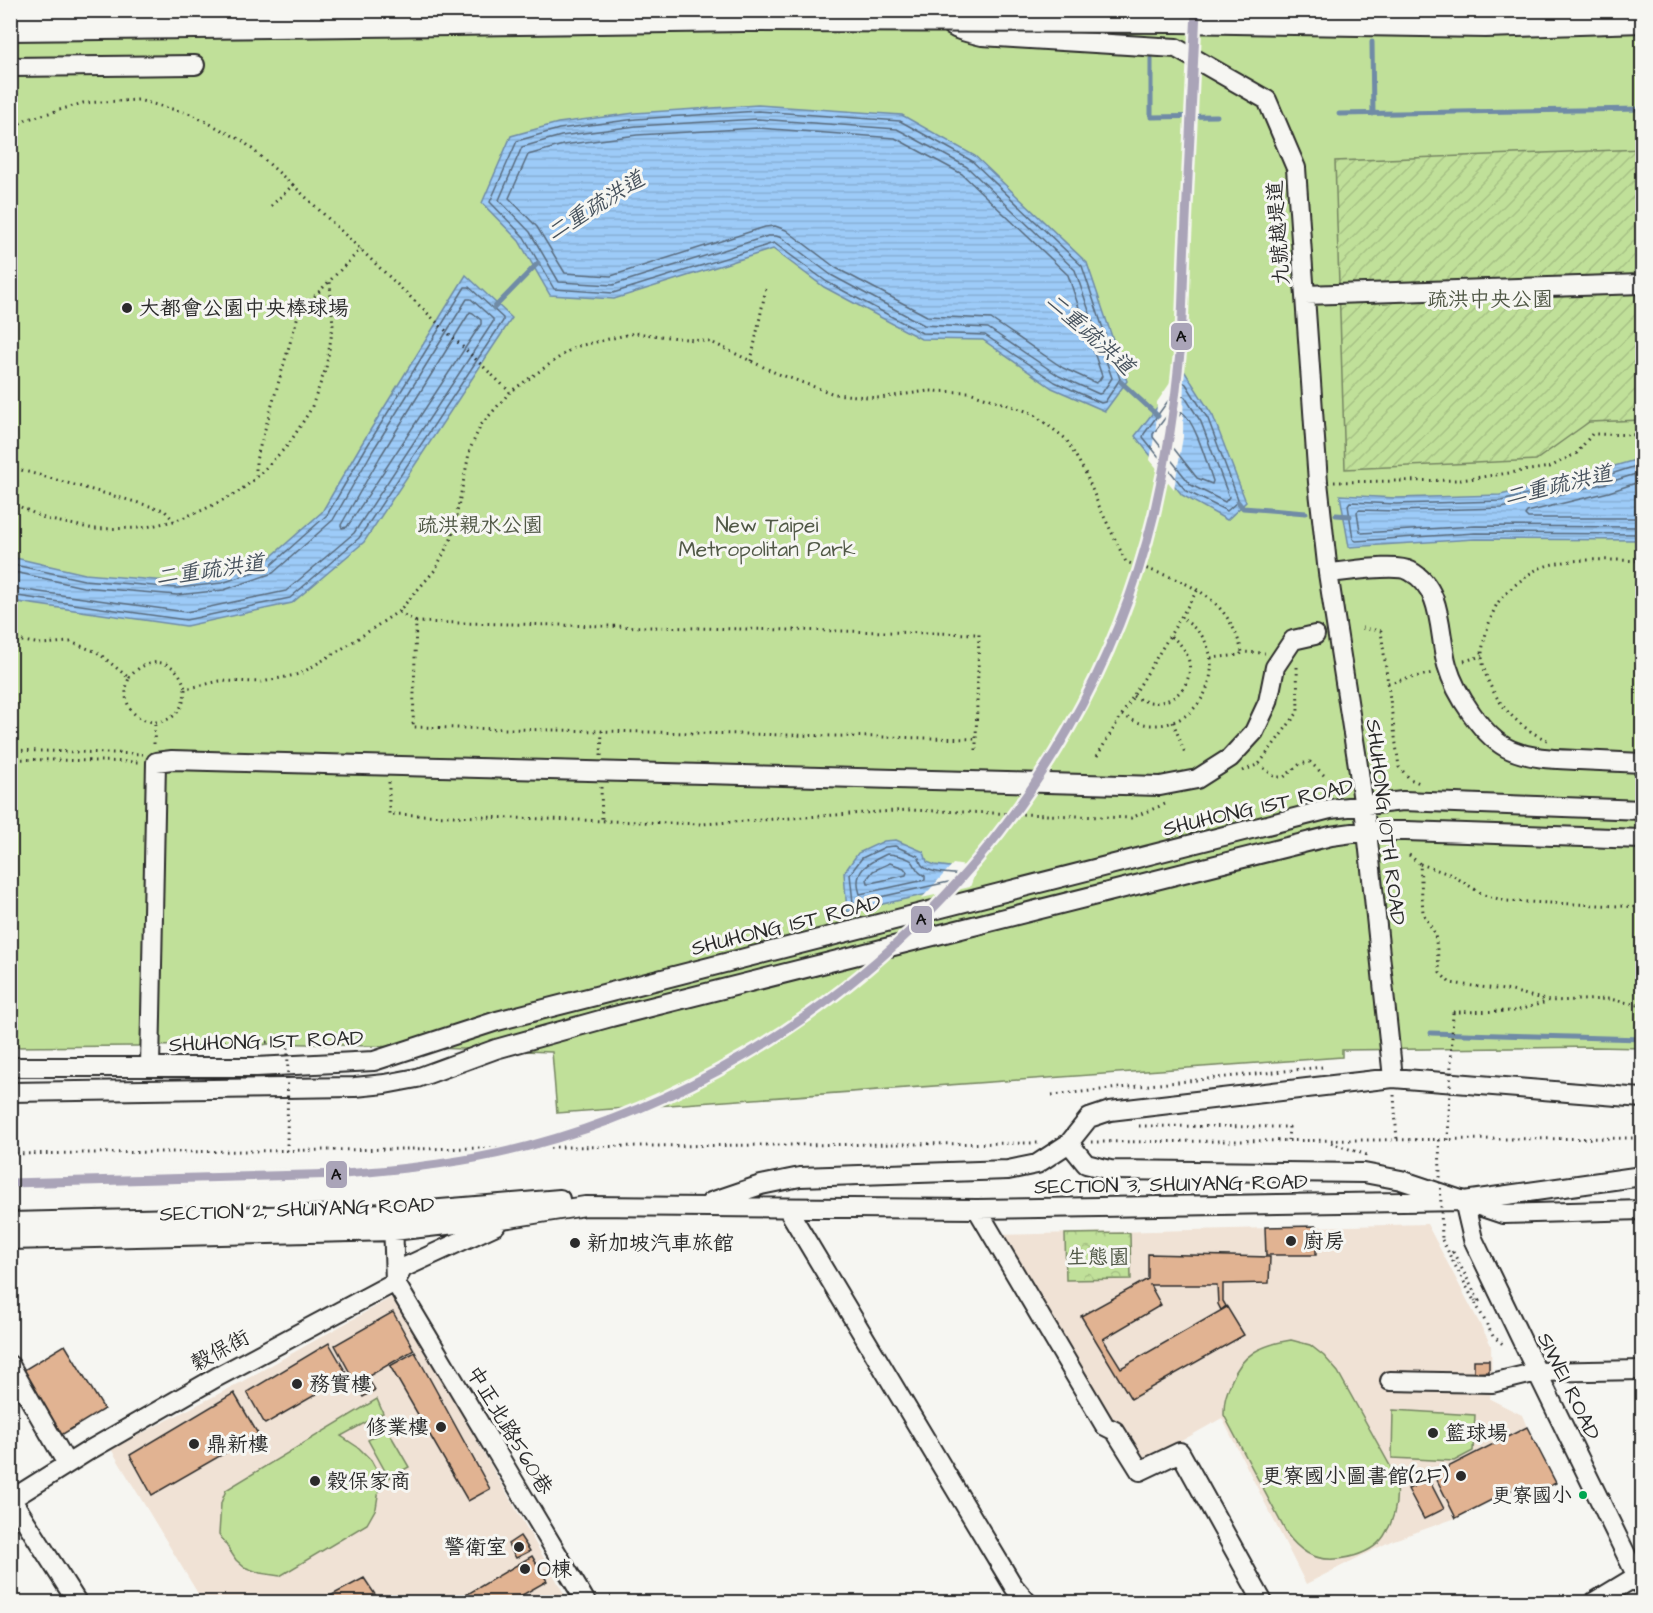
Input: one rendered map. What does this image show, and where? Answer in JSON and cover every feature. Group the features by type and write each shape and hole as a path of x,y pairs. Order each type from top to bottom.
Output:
{"highway":[{"path":"343,10 452,22"},
{"path":"10,27 746,18 1129,18 1485,24 1642,19"}],"street":[{"name":"九號越堤道","path":"942,10 947,22 957,30 982,36 1176,48 1267,100 1296,168 1318,482 1328,573"},
{"path":"10,67 195,65"},
{"path":"1305,295 1642,284"},
{"path":"1328,573 1381,568 1408,570 1424,582 1435,600 1449,670 1467,706 1485,732 1510,750 1543,759 1642,763"},
{"name":"SHUHONG 10TH ROAD","path":"1328,573 1367,831 1393,1086"},
{"path":"150,1067 155,758 1160,786 1197,779 1230,758 1254,732 1268,702 1275,667 1293,640 1315,635"},
{"name":"SHUHONG 1ST ROAD","path":"10,1067 256,1066 374,1061 497,1021 1330,809 1403,801 1642,810"},
{"path":"10,1092 355,1087 417,1078 496,1049 623,1014 1331,836 1367,831 1406,831 1642,839"},
{"path":"698,1207 761,1185 800,1177 1008,1170 1037,1164 1075,1143 1089,1118 1110,1111 1393,1086 1642,1098"},
{"path":"1075,1143 1086,1164 1110,1170 1364,1173 1401,1180 1503,1214 1642,1210"},
{"name":"SECTION 3, SHUIYANG ROAD","path":"698,1207 977,1209 1464,1201 1642,1176"},
{"name":"SECTION 2, SHUIYANG ROAD","path":"10,1222 393,1213 562,1199 585,1206"},
{"name":"SIWEI ROAD","path":"1464,1201 1473,1239 1640,1581"},
{"name":"SECTION 2, SHUIYANG ROAD","path":"10,1240 393,1231 509,1218 585,1206 698,1207"},
{"path":"787,1208 1014,1587 1027,1602"},
{"path":"977,1209 1105,1426 1115,1431 1140,1470 1180,1452 1263,1602"},
{"path":"393,1213 395,1281"},
{"name":"穀保街","path":"11,1500 67,1464 217,1377 395,1281 403,1268 509,1218"},
{"name":"中正北路560巷","path":"395,1281 586,1602"},
{"path":"10,1365 67,1464"},
{"path":"1390,1382 1492,1383 1537,1372 1642,1370"},
{"path":"11,1500 76,1602"},
{"path":"1594,1602 1640,1581"}],"path":[{"path":"10,129 25,120 83,103 138,100 191,114 243,141 293,185 510,392"},
{"path":"271,206 293,185"},
{"path":"256,478 256,460 298,312 361,249"},
{"path":"10,502 46,519 94,529 142,528 174,521 237,493 256,478 289,444 311,409 326,368 333,326 330,282"},
{"path":"751,361 766,288"},
{"path":"185,688 220,681 262,682 300,674 399,611 435,570 452,537 470,449 481,425 510,392 574,347 635,333 711,342 776,373 834,394 879,398 928,391 969,392 1032,413 1066,440 1086,474 1126,562 1166,575 1198,589 1209,597 1227,616 1242,652"},
{"path":"1318,482 1461,480 1550,467 1577,453 1592,434 1642,435"},
{"path":"10,467 164,510 174,521"},
{"path":"1550,742 1534,735 1517,722 1501,703 1489,683 1482,656 1485,637 1497,604 1521,580 1536,570 1557,563 1642,561"},
{"path":"1097,756 1198,589"},
{"path":"399,611 416,622 979,634 976,750"},
{"path":"1122,715 1144,724 1173,722 1193,710 1201,702 1210,681 1211,658 1201,635 1181,617"},
{"path":"416,622 413,727 976,739"},
{"path":"1362,628 1381,631 1399,767 1410,779 1422,784"},
{"path":"1133,696 1145,702 1163,702 1172,699 1185,687 1189,678 1189,659 1180,643 1170,636"},
{"path":"10,639 41,644 70,642 97,652 129,678"},
{"path":"1238,773 1259,764 1298,712 1297,663 1293,640 1266,653 1242,652"},
{"path":"1211,658 1240,656 1242,652"},
{"path":"157,662 165,664 179,673 184,680 185,688 183,705 178,712 163,721 146,721 138,717 127,703 126,686 129,678 141,666 157,662"},
{"path":"1388,683 1449,670"},
{"path":"154,722 155,758"},
{"path":"1173,722 1185,753"},
{"path":"10,750 155,758"},
{"path":"10,759 155,758"},
{"path":"1259,764 1275,777 1284,777 1300,764 1310,762 1327,778"},
{"path":"389,765 389,814 702,824 909,810 1131,818 1174,800"},
{"path":"1409,855 1419,864 1452,875 1484,896 1506,901 1642,907"},
{"path":"1419,864 1424,913 1435,934 1440,973 1450,983 1512,991 1549,1002"},
{"path":"1448,1140 1453,1012 1515,1011 1549,1002 1610,999 1642,1006"},
{"path":"224,1042 288,1042 287,1150"},
{"path":"1052,1095 1316,1068"},
{"path":"1393,1086 1397,1141"},
{"path":"1075,1143 1642,1138"},
{"path":"1439,1140 1442,1240 1448,1250 1453,1260 1464,1281 1476,1302 1479,1301 1474,1291 1453,1252 1449,1254 1493,1336"},
{"path":"10,1154 1048,1143"}],"shaded area":[{"name":"更寮國小","path":"1427,1224 1491,1345 1490,1399 1522,1415 1527,1427 1434,1474 1456,1518 1391,1541 1306,1584 1222,1418 1144,1462 1107,1422 1000,1235"},
{"name":"穀保家商","path":"394,1296 569,1602 203,1602 111,1449 236,1385"}],"green space":[{"name":"疏洪親水公園","path":"1642,14 1642,1048 1342,1050 1342,1057 557,1113 552,1052 275,1043 262,1045 11,1047 10,26"},
{"name":"疏洪中央公園","path":"1642,149 1642,420 1589,422 1536,460 1345,469 1335,161"},
{"name":"生態園","path":"1130,1233 1131,1279 1066,1280 1065,1234"},
{"path":"1291,1340 1310,1345 1338,1372 1394,1473 1396,1505 1392,1521 1378,1543 1359,1554 1326,1559 1316,1557 1298,1547 1287,1534 1224,1415 1228,1391 1236,1372 1247,1357 1262,1348"},
{"path":"377,1399 383,1413 341,1436 359,1448 371,1460 378,1473 379,1489 376,1508 367,1524 280,1576 260,1573 244,1567 236,1560 219,1534 221,1503 226,1490"},
{"name":"籃球場","path":"1393,1410 1475,1415 1473,1451 1454,1461 1392,1458"},
{"path":"387,1429 409,1467 389,1478 368,1440"}],"water":[{"path":"758,105 902,115 975,156 1087,263 1127,381 1105,411 1052,388 983,340 921,339 824,287 773,249 614,299 550,295 519,241 482,203 511,136 558,123 635,113"},
{"path":"466,275 512,318 364,542 292,603 186,626 11,601 11,557 85,574 178,582 220,577 265,562 322,512"},
{"path":"1183,369 1213,416 1246,502 1227,520 1182,495 1135,436"},
{"path":"1642,458 1642,540 1475,539 1349,547 1340,495 1396,498 1500,495 1563,481"},
{"path":"896,840 924,852 927,862 965,869 968,885 847,912 844,873 858,853 884,841"}],"pier":[{"path":"1184,366 1183,437 1174,489 1150,460 1156,426 1157,402 1181,367"},
{"path":"953,864 966,866 974,872 970,887 922,898"}],"building":[{"name":"廚房","path":"1316,1226 1316,1255 1266,1255 1265,1227"},
{"path":"1148,1254 1270,1257 1269,1283 1223,1284 1223,1301 1226,1306 1221,1310 1218,1304 1217,1285 1150,1285 1161,1305 1103,1339 1121,1368 1227,1307 1244,1335 1131,1399 1081,1316 1148,1279"},
{"path":"393,1312 414,1350 367,1377 375,1390 363,1397 335,1345"},
{"name":"務實樓","path":"329,1343 348,1376 265,1424 247,1392"},
{"path":"65,1345 104,1409 58,1437 19,1373"},
{"name":"修業樓","path":"415,1352 490,1489 468,1501 390,1366"},
{"path":"1474,1360 1489,1360 1489,1372 1474,1373"},
{"name":"鼎新樓","path":"234,1393 258,1434 152,1495 130,1455"},
{"path":"1527,1427 1556,1483 1527,1497 1521,1485 1456,1518 1434,1474"},
{"path":"1419,1479 1421,1484 1429,1480 1444,1509 1424,1519 1408,1489 1413,1487 1411,1483"},
{"name":"警衛室","path":"520,1536 530,1551 516,1558 508,1544"},
{"name":"O棟","path":"532,1556 547,1581 510,1602 454,1602"},
{"path":"364,1578 378,1599 372,1602 319,1602"},
{"path":"526,1596 530,1602 514,1602"}],"waterway":[{"path":"1372,42 1373,114"},
{"path":"1151,59 1151,117 1217,116"},
{"path":"1339,114 1642,109"},
{"name":"二重疏洪道","path":"494,308 538,263"},
{"name":"二重疏洪道","path":"1121,382 1158,416"},
{"name":"二重疏洪道","path":"1238,502 1243,508 1306,513"},
{"name":"二重疏洪道","path":"1336,515 1350,516"},
{"path":"1431,1033 1642,1039"}],"transit line":[{"name":"A","path":"10,1183 344,1174 437,1164 529,1146 639,1108 743,1056 840,991 927,914 1004,827 1068,730 1119,625 1154,514 1170,434 1180,353 1196,10"}],"place":[{"name":"大都會公園中央棒球場","path":"127,308"},
{"name":"廚房","path":"1291,1241"},
{"name":"新加坡汽車旅館","path":"575,1243"},
{"name":"務實樓","path":"297,1384"},
{"name":"修業樓","path":"441,1427"},
{"name":"籃球場","path":"1433,1433"},
{"name":"鼎新樓","path":"194,1444"},
{"name":"更寮國小圖書館(2F)","path":"1461,1476"},
{"name":"穀保家商","path":"315,1481"},
{"name":"更寮國小","path":"1583,1495"},
{"name":"警衛室","path":"519,1547"},
{"name":"O棟","path":"525,1569"}],"park label":[{"name":"New Taipei Metropolitan Park","path":"767,537"}]}
